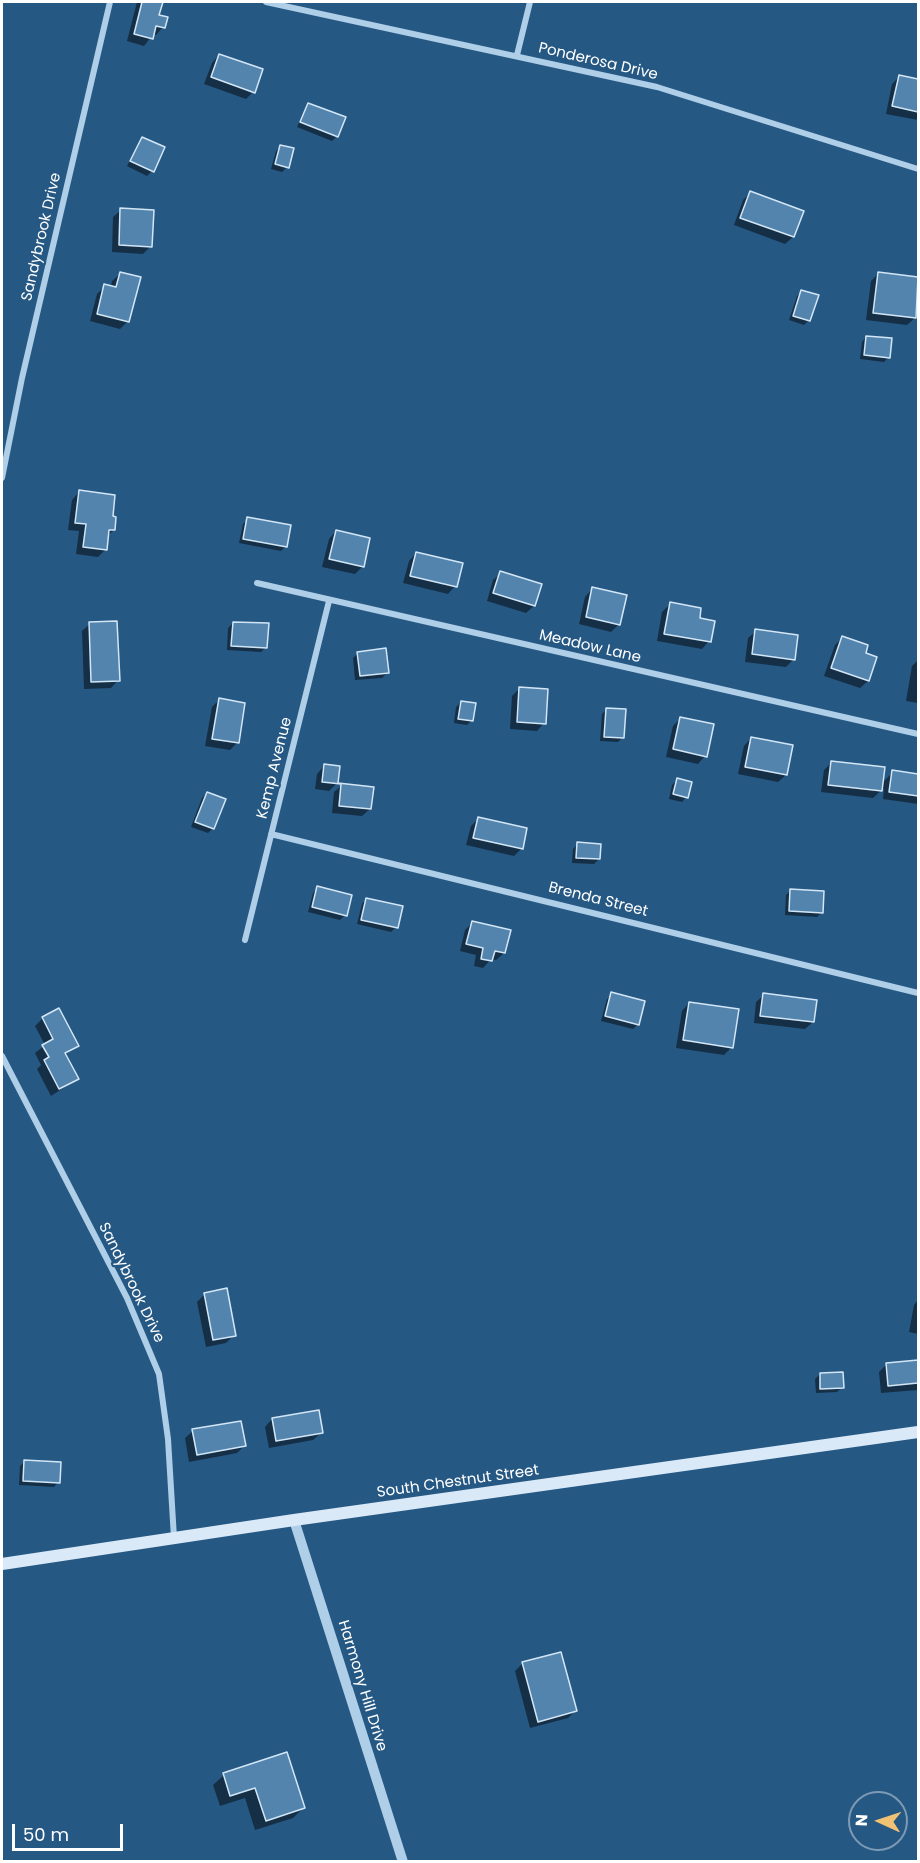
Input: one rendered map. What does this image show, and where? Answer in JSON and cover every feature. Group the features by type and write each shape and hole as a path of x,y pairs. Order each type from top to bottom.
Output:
{"main road":[{"name":"South Chestnut Street","path":"2,1564 294,1520 918,1432"}],"street":[{"name":"Sandybrook Drive","path":"2,478 24,367 110,2"},
{"name":"Ponderosa Drive","path":"266,2 657,87 918,169"},
{"path":"517,55 530,2"},
{"name":"Meadow Lane","path":"257,583 918,734"},
{"name":"Kemp Avenue","path":"245,940 329,601"},
{"name":"Brenda Street","path":"271,834 918,993"},
{"name":"Sandybrook Drive","path":"2,1056 128,1298 159,1374 168,1438 174,1538"},
{"name":"Harmony Hill Drive","path":"294,1520 403,1862"}],"building":[{"path":"142,2 163,2 159,15 168,17 165,28 156,26 153,39 134,34"},
{"path":"219,54 263,69 255,93 211,77"},
{"path":"899,75 918,79 918,112 892,106"},
{"path":"308,103 346,117 338,137 300,122"},
{"path":"142,137 165,147 154,172 130,161"},
{"path":"280,145 294,148 289,168 275,164"},
{"path":"750,191 804,211 794,237 740,218"},
{"path":"120,208 154,210 152,247 119,245"},
{"path":"120,272 141,277 129,322 97,314 104,284 116,287"},
{"path":"878,272 918,277 916,318 873,313"},
{"path":"801,290 819,295 810,321 793,316"},
{"path":"866,336 892,338 890,358 864,355"},
{"path":"79,490 115,495 113,516 116,517 115,530 109,530 107,550 83,547 86,524 75,523"},
{"path":"247,517 291,525 287,547 243,539"},
{"path":"336,530 370,538 364,567 329,559"},
{"path":"416,552 463,563 457,587 410,576"},
{"path":"500,571 542,584 535,606 493,593"},
{"path":"592,587 627,595 620,625 586,617"},
{"path":"670,602 701,608 700,618 715,621 711,642 664,634"},
{"path":"117,621 120,681 91,682 89,622"},
{"path":"233,622 269,623 267,648 231,646"},
{"path":"755,629 798,635 795,660 752,654"},
{"path":"842,636 868,645 866,653 877,657 869,681 831,668"},
{"path":"386,648 389,673 360,676 357,652"},
{"path":"519,687 548,689 546,724 517,722"},
{"path":"219,698 245,703 239,743 212,739"},
{"path":"461,701 476,703 473,721 458,719"},
{"path":"606,708 626,709 624,738 604,737"},
{"path":"680,717 714,724 707,757 673,749"},
{"path":"751,737 793,745 787,775 745,767"},
{"path":"831,761 885,767 882,791 828,785"},
{"path":"324,764 340,766 338,783 374,787 371,809 339,806 341,784 322,782"},
{"path":"892,770 918,774 918,796 889,792"},
{"path":"677,778 692,782 688,798 673,794"},
{"path":"207,792 226,799 214,829 195,822"},
{"path":"478,817 527,828 523,849 473,838"},
{"path":"577,842 601,844 600,859 576,858"},
{"path":"317,886 352,895 347,916 312,907"},
{"path":"790,889 824,891 823,913 789,911"},
{"path":"366,898 403,906 398,928 361,920"},
{"path":"472,921 511,930 505,953 495,951 492,961 481,959 483,948 466,944"},
{"path":"611,992 645,1001 639,1025 605,1016"},
{"path":"763,993 817,1000 814,1022 760,1016"},
{"path":"689,1002 739,1009 733,1048 683,1040"},
{"path":"59,1008 79,1046 65,1053 79,1079 59,1089 44,1060 49,1057 42,1045 53,1039 42,1017"},
{"path":"227,1288 236,1336 213,1340 204,1293"},
{"path":"918,1360 918,1383 888,1386 886,1363"},
{"path":"843,1372 844,1388 820,1389 820,1373"},
{"path":"319,1410 323,1433 276,1441 272,1418"},
{"path":"241,1421 246,1446 197,1455 192,1429"},
{"path":"24,1460 61,1462 60,1483 23,1481"},
{"path":"561,1652 577,1711 538,1722 522,1662"},
{"path":"287,1752 305,1808 266,1821 255,1788 230,1796 223,1773"}]}
